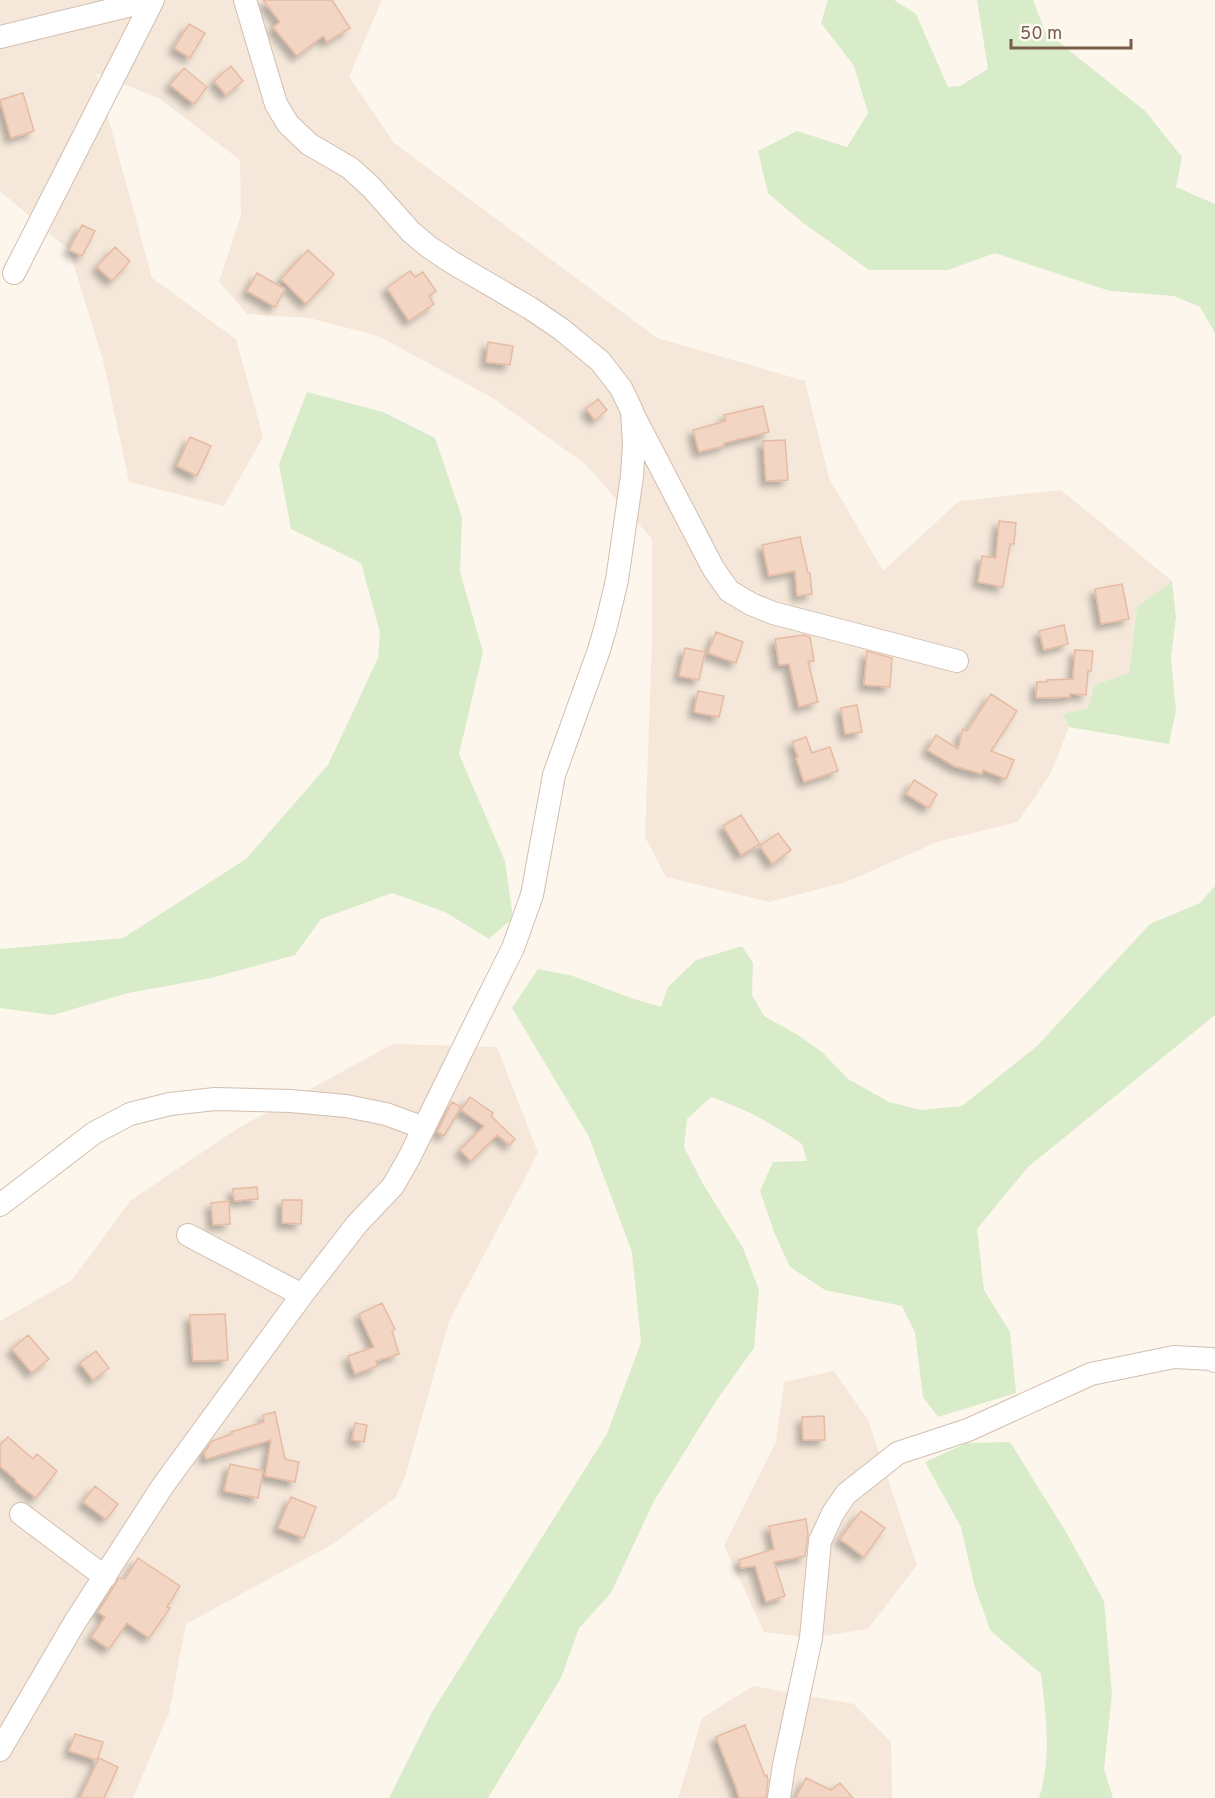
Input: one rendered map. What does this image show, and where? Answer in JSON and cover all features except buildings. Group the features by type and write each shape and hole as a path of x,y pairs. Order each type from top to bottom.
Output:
{"street":[{"path":"0,38 152,0"},
{"path":"14,273 152,0"},
{"path":"245,0 276,104 288,124 309,144 350,168 364,180 411,232 429,247 561,328 600,362 621,388 713,568 729,591 773,613 957,661"},
{"path":"0,1750 75,1622 162,1487 302,1295 357,1224 393,1186 513,948 532,895 554,775 608,622 617,580 632,476 634,444 632,411"},
{"path":"0,1204 94,1133 130,1114 170,1104 215,1099 291,1101 346,1106 376,1112 424,1128"},
{"path":"188,1235 302,1295"},
{"path":"779,1798 811,1638 820,1541 833,1513 846,1494 898,1454 968,1430 1091,1374 1174,1357 1215,1361"},
{"path":"21,1514 105,1577"}],"shaded area":[{"path":"0,0 382,0 349,77 394,143 657,338 805,381 829,478 883,571 959,501 1061,490 1172,581 1137,607 1129,673 1094,685 1088,708 1063,714 1069,727 1051,773 1018,822 940,841 846,882 769,902 666,877 645,837 652,643 652,539 585,464 491,397 378,336 309,318 247,314 219,282 241,215 240,160 160,99 96,73 152,278 236,339 263,437 224,506 129,482 103,360 69,250 0,191"},
{"path":"393,1044 497,1047 538,1153 449,1321 405,1477 395,1498 333,1544 186,1624 169,1713 133,1798 0,1798 0,1321 72,1280 131,1200 240,1127"},
{"path":"834,1371 868,1420 917,1565 868,1629 811,1638 764,1632 724,1546 776,1442 784,1382"},
{"path":"753,1686 854,1704 891,1742 892,1798 678,1798 702,1718"}],"green space":[{"path":"828,0 894,0 916,14 948,87 960,86 988,69 977,0 1033,0 1045,31 1145,111 1182,157 1176,187 1215,204 1215,333 1200,307 1174,296 1110,291 995,253 948,270 869,270 802,222 768,193 758,151 797,131 847,147 868,113 854,66 821,23"},
{"path":"307,392 383,412 435,438 462,517 460,572 483,652 459,754 505,861 513,918 489,939 445,912 392,893 321,919 295,955 211,978 128,993 53,1015 0,1008 0,949 123,938 246,859 328,765 378,658 380,632 361,563 291,529 279,464"},
{"path":"1172,581 1176,617 1171,658 1176,710 1169,744 1069,727 1063,714 1088,708 1094,685 1129,673 1137,607"},
{"path":"1215,886 1215,1015 1028,1167 977,1229 984,1290 1010,1332 1016,1393 938,1417 923,1397 915,1333 902,1306 825,1290 790,1267 774,1232 760,1191 773,1162 807,1161 802,1144 759,1117 711,1097 687,1119 684,1147 703,1184 743,1248 759,1290 754,1348 716,1401 654,1501 611,1593 579,1628 561,1678 488,1798 389,1798 432,1712 607,1434 641,1342 632,1252 589,1137 512,1008 538,969 573,976 661,1007 668,987 696,960 742,946 753,963 752,995 764,1016 798,1035 823,1053 848,1079 889,1102 921,1110 962,1106 1037,1046 1150,924 1200,903"},
{"path":"1010,1442 1066,1532 1104,1601 1112,1694 1104,1769 1113,1798 1039,1798 1047,1752 1041,1674 990,1630 974,1584 961,1527 925,1462 967,1443"}]}
